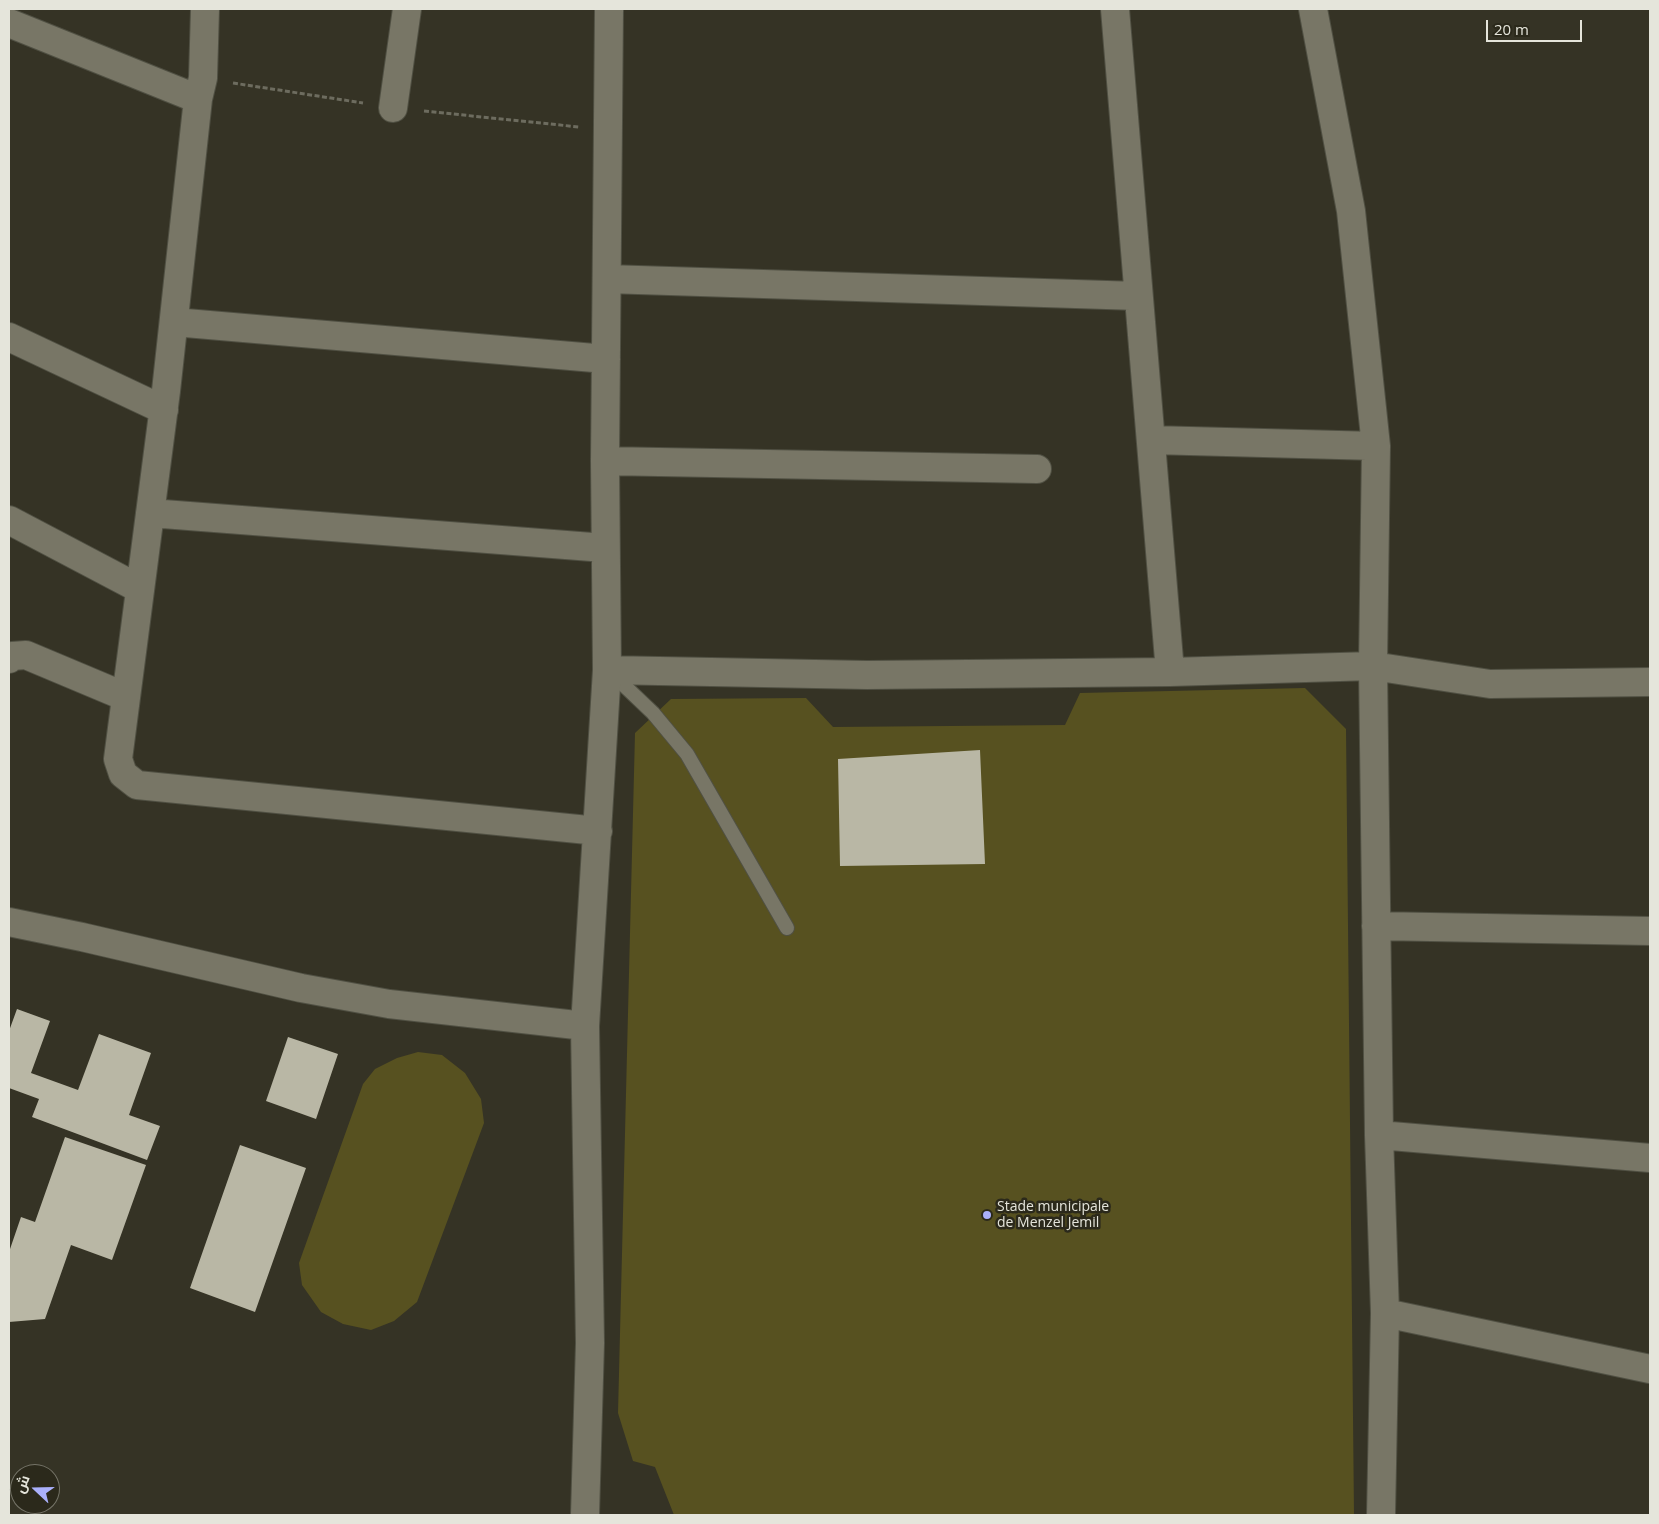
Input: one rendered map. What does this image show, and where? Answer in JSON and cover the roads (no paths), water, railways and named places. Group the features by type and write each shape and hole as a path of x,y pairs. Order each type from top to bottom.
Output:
{"street":[{"path":"205,9 203,78 198,99 164,410 118,759 123,774 137,784 598,831"},
{"path":"393,108 407,9"},
{"path":"585,1515 590,1343 585,1026 607,670 605,460 609,9"},
{"path":"1115,9 1170,672"},
{"path":"1313,9 1351,211 1376,446 1373,666 1379,1135 1385,1313 1381,1515"},
{"path":"9,23 198,99"},
{"path":"607,279 1138,296"},
{"path":"174,322 606,359"},
{"path":"9,337 164,410"},
{"path":"1152,440 1376,446"},
{"path":"605,460 1037,469"},
{"path":"150,512 605,548"},
{"path":"9,520 140,589"},
{"path":"9,659 12,656 26,655 126,697"},
{"path":"607,670 867,675 1170,672 1373,666 1490,684 1650,682"},
{"path":"9,922 301,988 389,1004 585,1026"},
{"path":"1376,926 1650,931"},
{"path":"1379,1135 1650,1158"},
{"path":"1385,1313 1650,1370"}],"lane":[{"path":"607,670 653,713 687,754 787,928"}],"place":[{"name":"Stade municipale de Menzel Jemil","path":"987,1215"}]}
